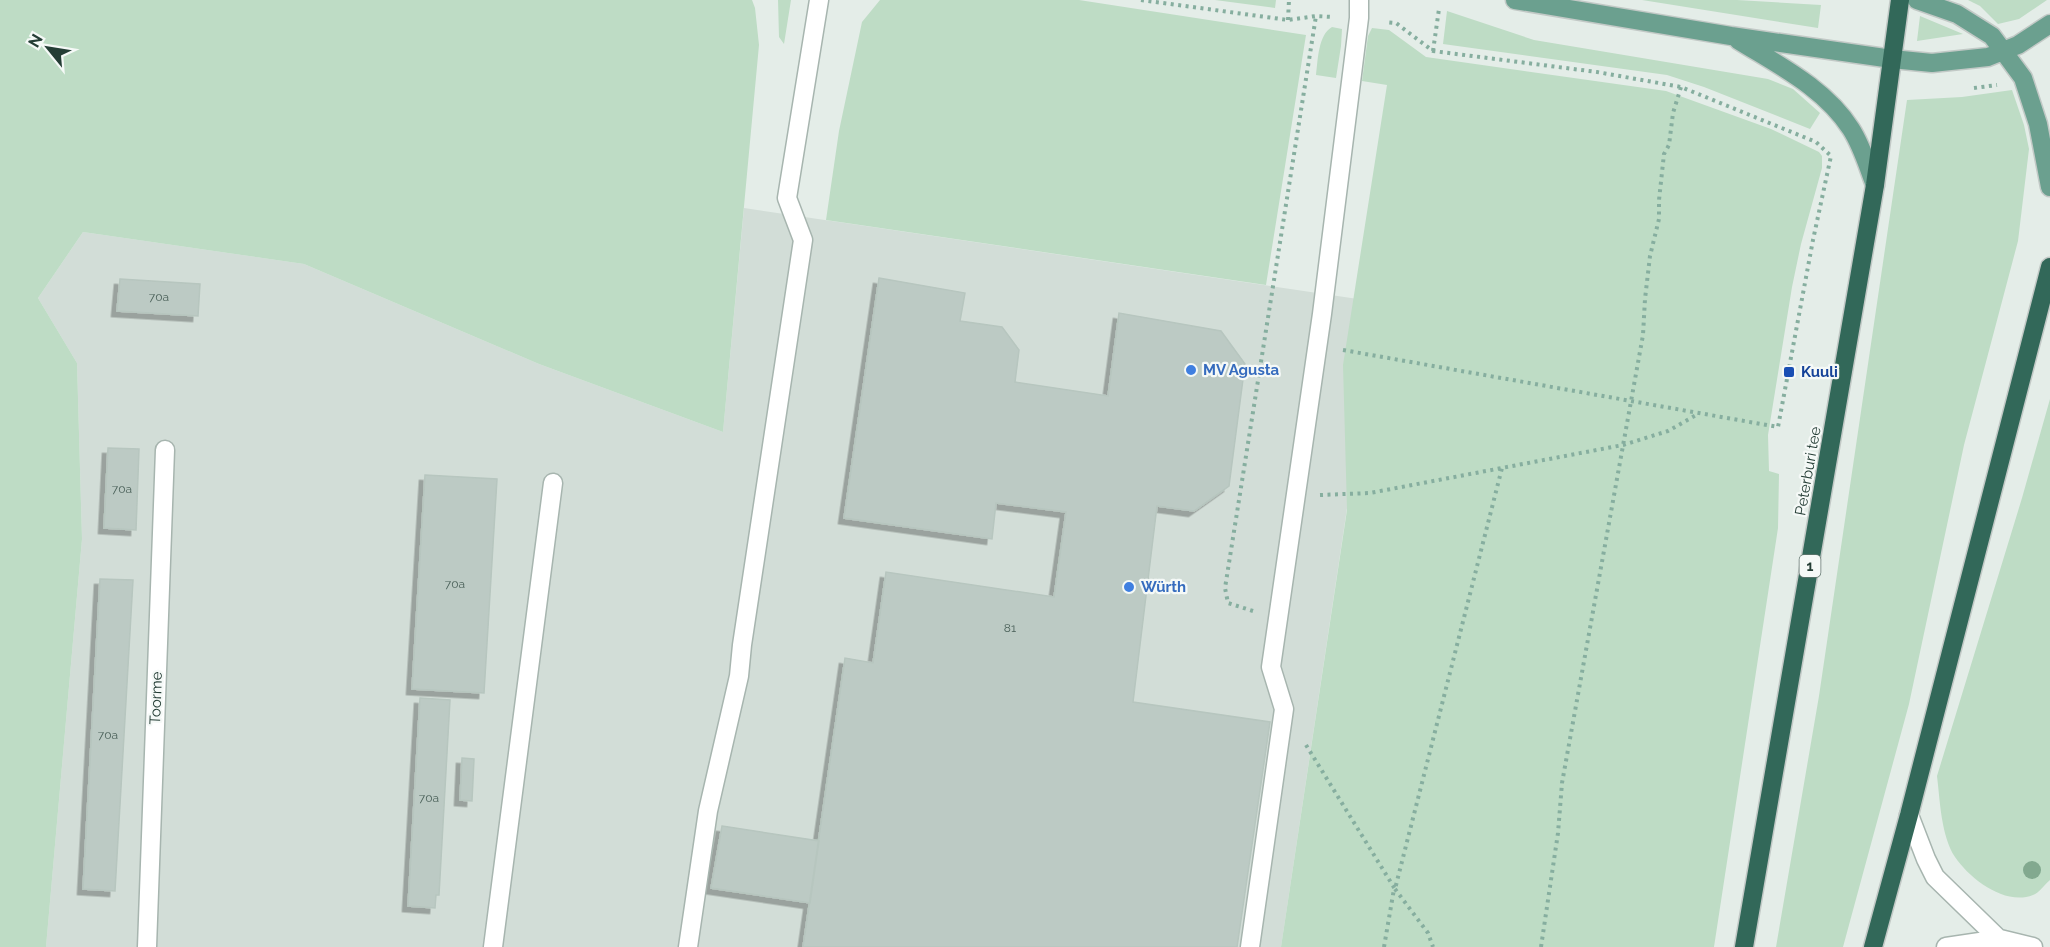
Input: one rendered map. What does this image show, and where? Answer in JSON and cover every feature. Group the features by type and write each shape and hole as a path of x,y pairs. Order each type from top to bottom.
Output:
{"highway":[{"name":"Peterburi tee","path":"1744,947 1875,185 1900,0"},
{"path":"1873,947 2050,267"}],"main road":[{"path":"1515,0 1731,36 1932,63 1988,57 2018,45 2050,24"},
{"path":"1917,0 1958,14 1992,36 2004,51 2023,78 2038,124 2050,188"},
{"path":"1731,36 1810,85 1837,111 1856,139 1875,185"}],"lane":[{"path":"688,947 708,811 739,676 741,645 803,240 787,198 819,0"},
{"path":"1250,947 1284,709 1270,667 1322,314 1359,9"},
{"name":"Toorme","path":"147,947 165,450"},
{"path":"493,947 553,483"},
{"path":"1909,815 1935,877 2003,943"},
{"path":"1946,947 2003,943 2033,947"}],"path":[{"path":"1141,0 1288,20 1359,9 1396,23 1433,51 1597,72 1681,87 1816,142 1831,156 1778,427 1316,344"},
{"path":"1288,20 1289,0"},
{"path":"1433,51 1439,9"},
{"path":"1277,618 1228,603 1226,588 1316,16"},
{"path":"1966,88 1989,87 2023,78"},
{"path":"1541,947 1558,833 1562,783 1643,335 1644,299 1650,256 1659,219 1664,154 1669,146 1673,113 1681,87"},
{"path":"1816,142 1826,120 1837,111"},
{"path":"1295,493 1324,495 1370,493 1623,445 1668,431 1698,414"},
{"path":"1384,947 1395,889 1502,468"},
{"path":"1284,709 1395,889 1428,933 1433,947"}],"shaded area":[{"path":"744,208 1378,302 1281,947 46,947 82,539 77,363 38,298 83,232 304,264 539,364 723,432"}],"green space":[{"path":"0,0 752,0 759,45 723,432 539,364 304,264 83,232 38,298 77,363 82,539 46,947 0,947"},
{"path":"778,0 791,0 784,44 779,37"},
{"path":"880,0 1079,0 1306,35 1266,285 826,220 839,131 862,22"},
{"path":"1215,0 1276,0 1275,8"},
{"path":"1642,0 1737,0 1821,5 1818,28"},
{"path":"1968,0 2047,0 2019,19 1998,24 1980,6"},
{"path":"1447,11 1534,40 1768,79 1793,89 1820,113 1810,129 1704,87 1667,75 1443,44"},
{"path":"1920,16 1963,34 1917,41"},
{"path":"1332,27 1342,29 1336,78 1316,75 1321,42"},
{"path":"1372,28 1389,30 1426,57 1666,91 1771,129 1819,152 1822,156 1822,168 1792,287 1768,435 1769,471 1779,474 1778,528 1714,947 1281,947 1347,510 1343,365 1387,85 1362,81 1368,36"},
{"path":"2012,90 2024,125 2029,149 2018,241 1964,445 1909,704 1843,947 1776,947 1819,696 1907,100 1962,97"},
{"path":"2050,399 2050,880 2033,895 2011,897 2000,894 1979,882 1955,857 1944,828 1937,776"}],"building":[{"path":"879,278 965,293 960,321 1002,327 1019,350 1015,382 1108,396 1119,313 1221,331 1245,364 1229,486 1194,511 1157,506 1133,702 1270,722 1237,947 803,947 845,658 873,663 886,572 1054,597 1066,512 996,503 992,539 844,518"},
{"path":"120,279 200,284 198,316 117,311"},
{"path":"108,448 139,449 136,530 104,528"},
{"path":"425,475 497,479 484,693 412,689"},
{"path":"100,579 133,580 115,891 83,889"},
{"path":"420,698 450,700 439,895 436,895 435,908 408,906"},
{"path":"462,758 474,759 472,801 460,800"},
{"path":"722,826 819,841 810,903 711,888"}],"place":[{"name":"MV Agusta","path":"1191,370"},
{"name":"Kuuli","path":"1789,372"},
{"name":"Würth","path":"1129,587"}]}
